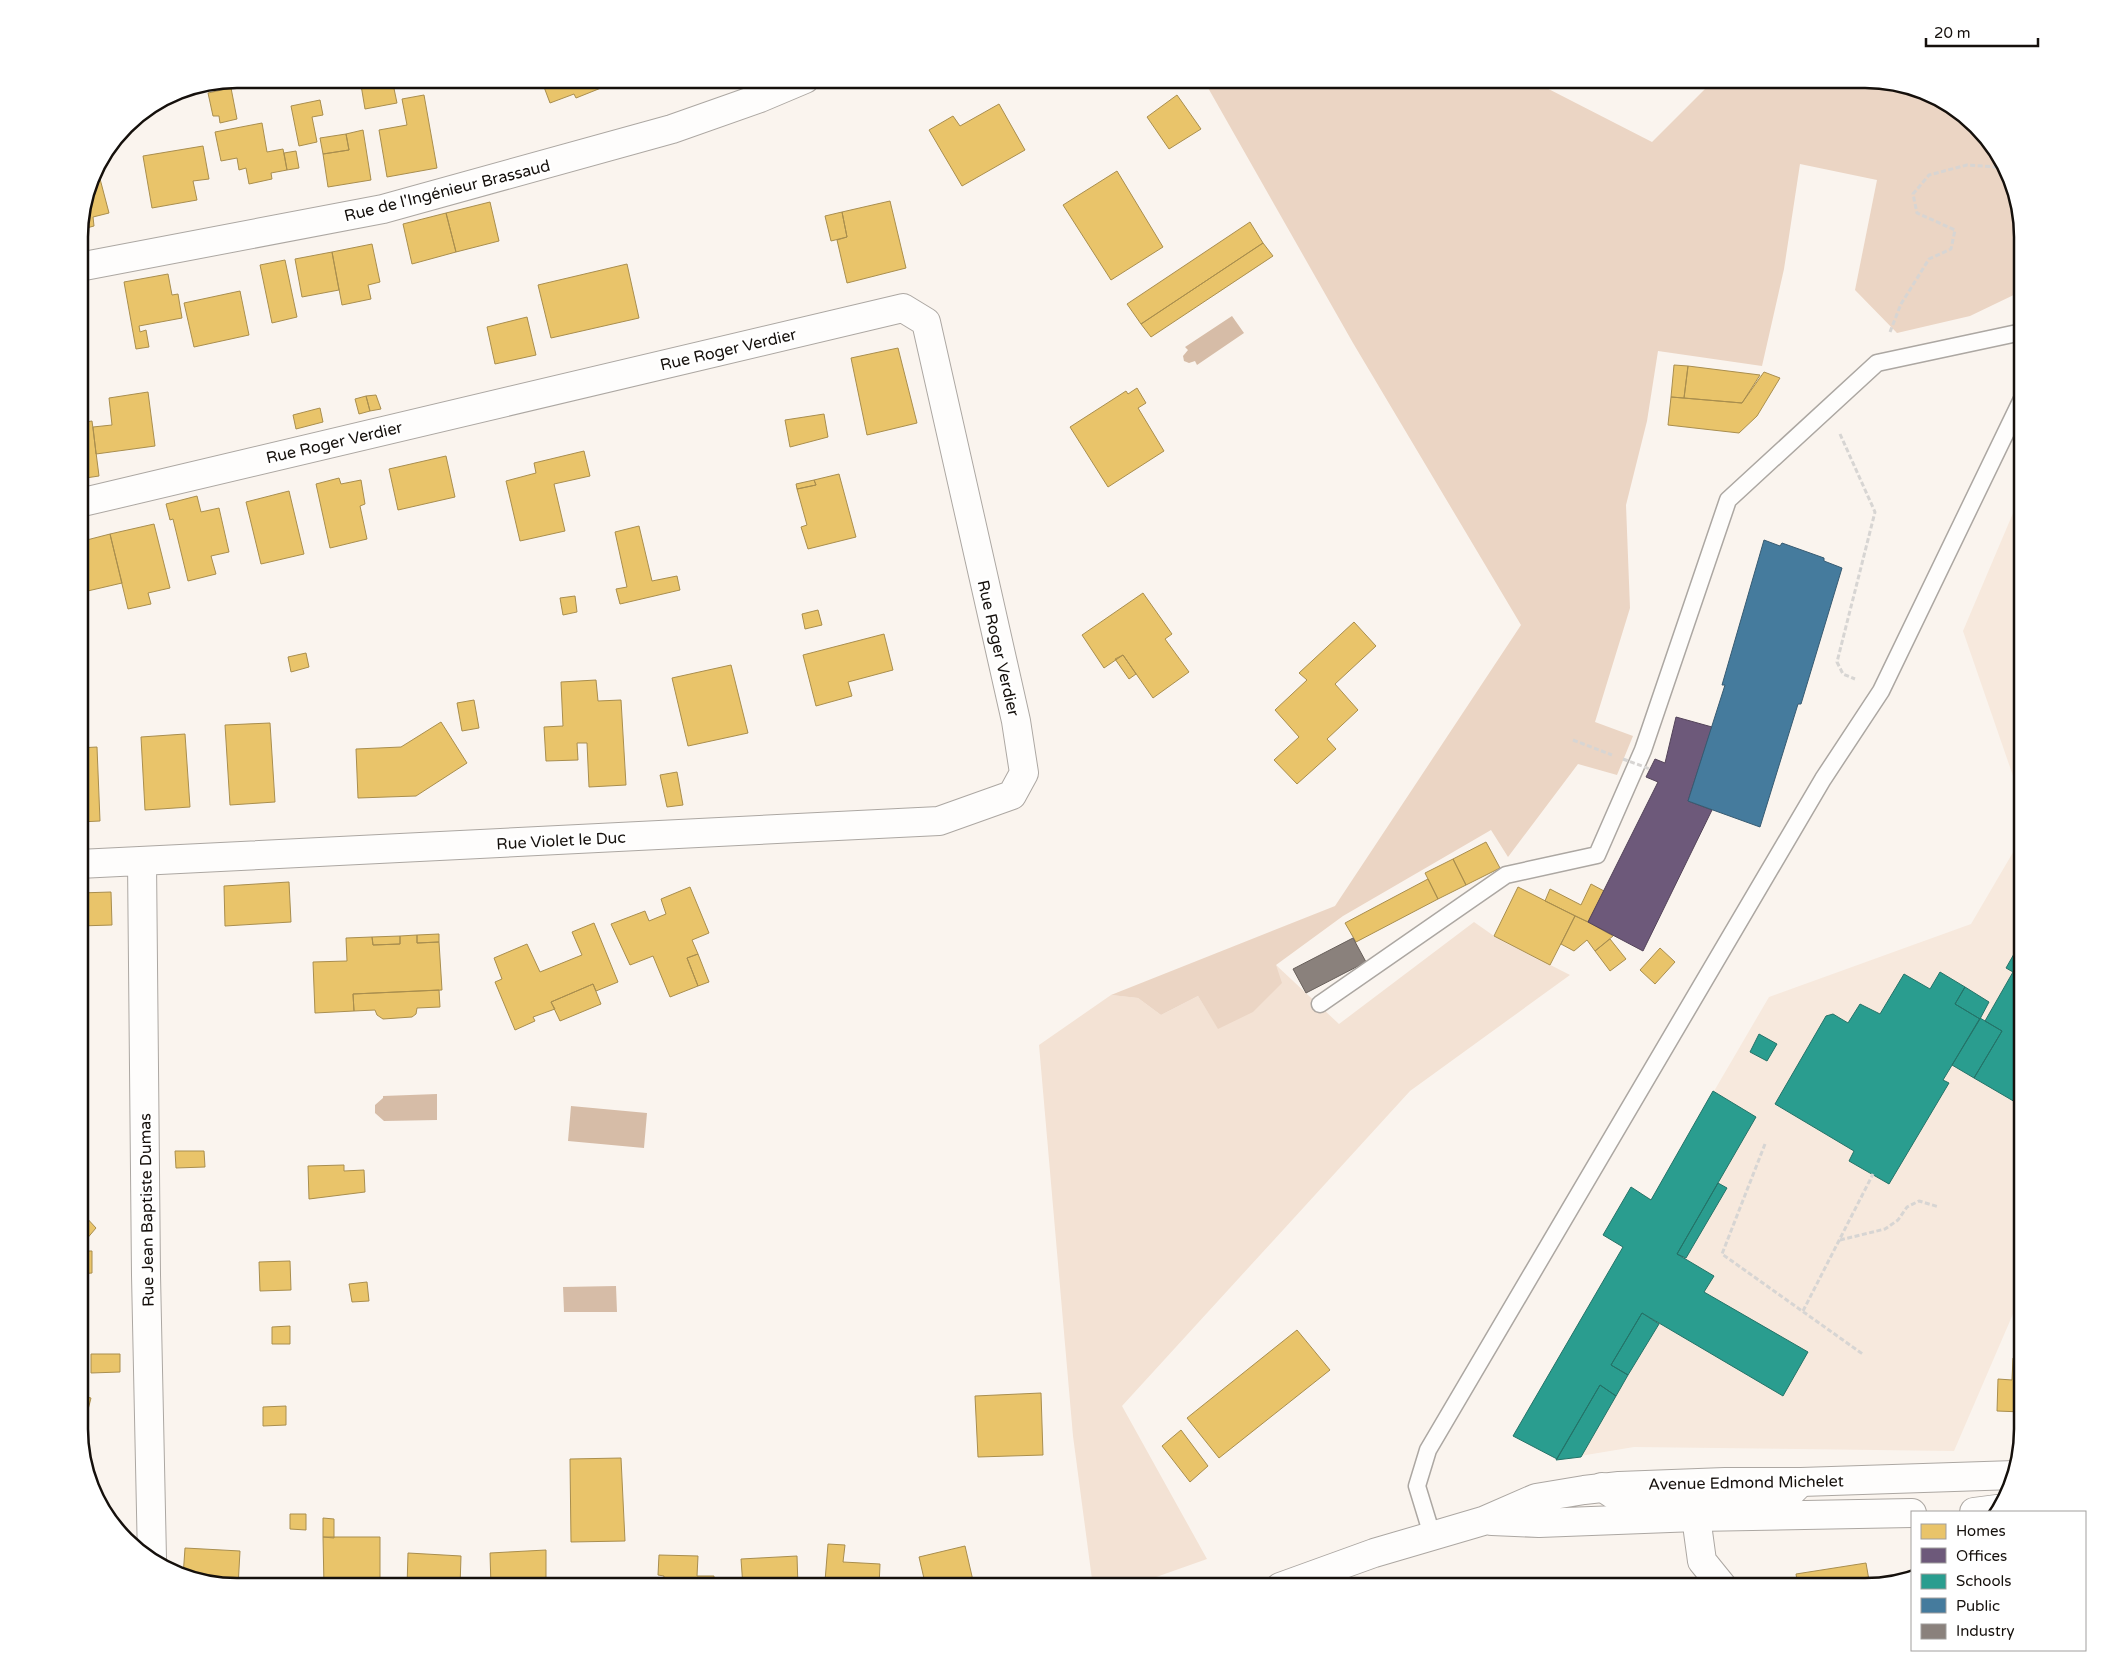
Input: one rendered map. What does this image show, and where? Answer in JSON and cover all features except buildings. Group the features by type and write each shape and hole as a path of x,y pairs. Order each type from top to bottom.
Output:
{"street":[{"name":"Rue de l'Ingénieur Brassaud","path":"88,266 383,209 672,129 758,89"},
{"name":"Rue Roger Verdier","path":"88,500 903,308 926,322 1016,721 1024,773"},
{"name":"Rue Violet le Duc","path":"88,864 939,821 1012,795 1024,773"},
{"name":"Rue Jean Baptiste Dumas","path":"142,861 146,1275 152,1551"},
{"name":"Avenue Edmond Michelet","path":"1306,1578 1432,1535 1483,1521 1536,1498 1602,1487 2006,1475"},
{"path":"1696,1517 1717,1498 1786,1497 1801,1482"},
{"path":"1602,1487 1622,1501 1689,1502 1696,1517 1702,1561 1716,1578"},
{"name":"Avenue Edmond Michelet","path":"1483,1521 1539,1523 1696,1517 1911,1514"}],"lane":[{"path":"1320,1004 1506,875 1597,855 1643,750 1728,500 1877,363 2014,334"},
{"path":"1432,1535 1417,1486 1428,1450 1823,779 1880,691 2014,415"}],"path":[{"path":"1877,363 1901,304 1929,260 1951,250 1955,230 1917,213 1913,194 1929,175 1967,165 1996,167"},
{"path":"1828,409 1875,512 1838,662 1843,674"},
{"path":"1573,740 1650,769"},
{"path":"1765,1144 1722,1254 1864,1355"},
{"path":"1803,1311 1873,1174"},
{"path":"1840,1240 1885,1229 1898,1220 1907,1207 1920,1201 1939,1207"}],"shaded area":[{"path":"1208,87 1545,87 1652,142 1707,87 1864,87 1893,90 1939,107 1970,131 1983,146 1998,171 2006,189 2011,208 2014,237 2014,295 1970,316 1897,333 1855,290 1877,180 1800,164 1784,269 1762,366 1658,351 1647,421 1626,505 1630,608 1595,722 1633,736 1617,775 1578,764 1508,857 1491,830 1343,916 1276,965 1282,983 1253,1012 1218,1029 1198,996 1161,1015 1138,998 1111,995 1335,906 1521,625 1353,343"},
{"path":"1232,316 1244,333 1197,365 1195,361 1189,363 1184,361 1183,356 1188,350 1185,347"},
{"path":"2014,511 2014,779 1963,631"},
{"path":"2014,851 2014,1312 1954,1451 1634,1447 1556,1460 1623,1247 1603,1235 1631,1187 1651,1199 1769,997 1971,924"},
{"path":"1474,922 1494,936 1570,975 1410,1091 1122,1406 1207,1559 1153,1578 1092,1578 1073,1436 1039,1045 1111,995 1138,998 1161,1015 1198,996 1218,1028 1276,965 1339,1024"},
{"path":"437,1094 437,1120 384,1121 375,1113 375,1105 383,1096"},
{"path":"571,1106 647,1113 644,1148 568,1141"},
{"path":"616,1286 617,1312 564,1312 563,1287"}]}
